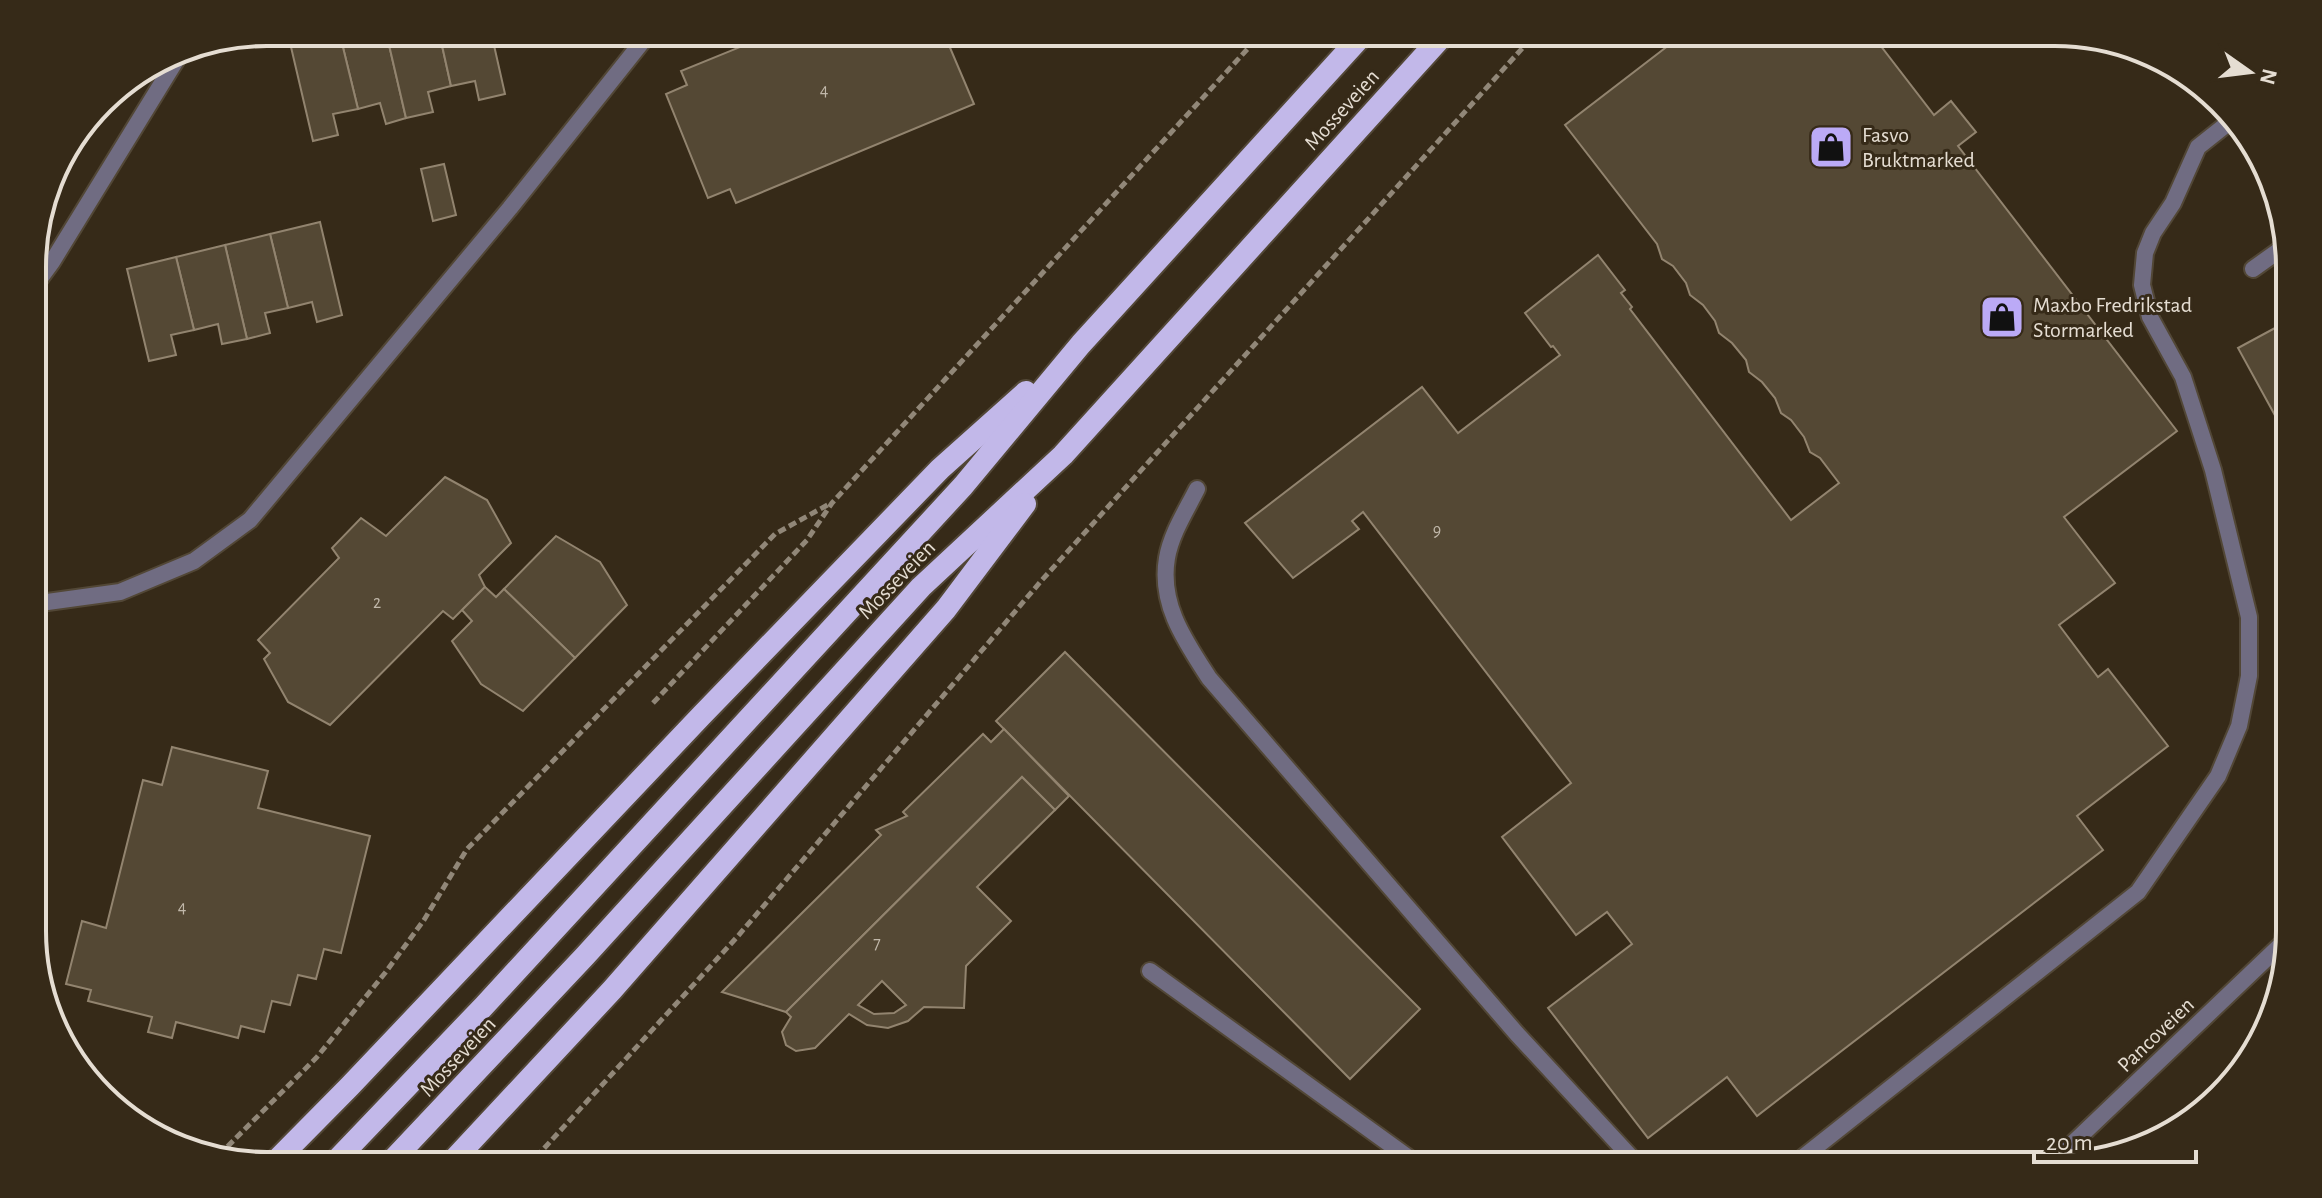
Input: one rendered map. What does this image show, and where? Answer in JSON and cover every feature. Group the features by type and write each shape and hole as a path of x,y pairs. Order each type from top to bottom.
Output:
{"highway":[{"name":"Mosseveien","path":"344,1152 963,486 1081,344 1352,46"},
{"name":"Mosseveien","path":"400,1152 585,956 921,587 1063,455 1433,46"},
{"path":"285,1152 940,469 1081,344"},
{"path":"461,1152 612,990 946,609 1063,455"}],"street":[{"path":"46,602 120,592 194,561 250,520 510,208 639,46"},
{"path":"46,270 171,68"},
{"path":"1810,1152 2138,892 2218,776 2239,726 2249,676 2249,617 2213,470 2183,377 2150,317 2142,285 2145,253 2153,233 2173,203 2198,147 2224,126"},
{"path":"2253,269 2275,253"},
{"path":"1197,489 1179,523 1167,557 1169,607 1184,639 1257,734 1517,1034 1626,1152"},
{"name":"Pancoveien","path":"2066,1152 2275,951"},
{"path":"1150,971 1401,1152"}],"path":[{"path":"648,709 807,540 832,503 1250,46"},
{"path":"541,1152 738,936 1042,580 1524,46"},
{"path":"226,1148 337,1033 424,920 467,849 775,534 832,503"}],"building":[{"path":"343,46 389,46 406,118 386,124 380,103 358,109"},
{"path":"343,46 358,109 333,114 338,135 313,141 291,47"},
{"path":"389,46 442,46 451,86 428,92 433,112 406,118"},
{"path":"442,46 494,46 505,94 479,100 475,81 451,86"},
{"path":"743,46 949,46 974,104 736,203 730,189 708,198 666,94 687,85 681,71"},
{"path":"1668,46 1881,46 1934,115 1951,101 1976,132 1958,146 2177,431 2064,517 2115,583 2059,625 2098,677 2108,669 2168,746 2077,816 2103,850 1757,1116 1727,1077 1648,1138 1548,1008 1632,944 1607,912 1576,935 1502,837 1571,783 1363,512 1352,521 1359,529 1293,578 1245,523 1422,387 1458,433 1560,355 1525,313 1598,255 1625,290 1621,293 1632,307 1630,309 1791,520 1839,483 1820,458 1810,452 1804,437 1781,413 1775,398 1762,382 1749,372 1746,360 1719,333 1715,321 1703,305 1690,295 1686,283 1673,266 1662,259 1657,244 1565,125"},
{"path":"444,164 456,215 433,221 421,169"},
{"path":"320,222 342,315 317,322 312,302 288,308 270,234"},
{"path":"270,234 288,308 265,313 270,333 247,339 225,245"},
{"path":"225,245 247,339 222,344 218,324 194,330 176,257"},
{"path":"176,257 194,330 171,335 176,355 149,361 127,269"},
{"path":"2276,327 2276,417 2238,348"},
{"path":"445,477 487,500 511,543 479,575 485,587 453,619 443,611 330,725 288,702 264,659 270,653 258,640 339,558 332,548 361,518 386,536"},
{"path":"556,536 600,562 627,605 575,658 504,589"},
{"path":"485,587 496,597 504,589 575,658 523,711 481,684 452,641 472,621 462,610"},
{"path":"1065,652 1420,1009 1350,1079 996,721"},
{"path":"1004,729 1069,796 1055,810 1022,777 786,1012 722,992 881,835 876,830 907,816 903,812 983,734 991,742"},
{"path":"172,747 268,771 258,808 370,836 341,953 324,949 316,979 298,975 290,1005 272,1001 264,1032 241,1026 238,1038 176,1022 172,1038 148,1032 152,1017 88,1001 91,990 66,984 82,921 106,928 143,780 162,785"},
{"path":"1022,777 1055,810 977,887 1011,921 966,966 964,1008 924,1007 908,1021 888,1028 867,1025 849,1014 815,1048 796,1051 786,1045 782,1032 791,1017 786,1012","holes":["882,981 906,1005 894,1013 874,1014 858,1005"]}],"place":[{"name":"Fasvo Bruktmarked","path":"1831,147"},
{"name":"Maxbo Fredrikstad Stormarked","path":"2002,317"}]}
